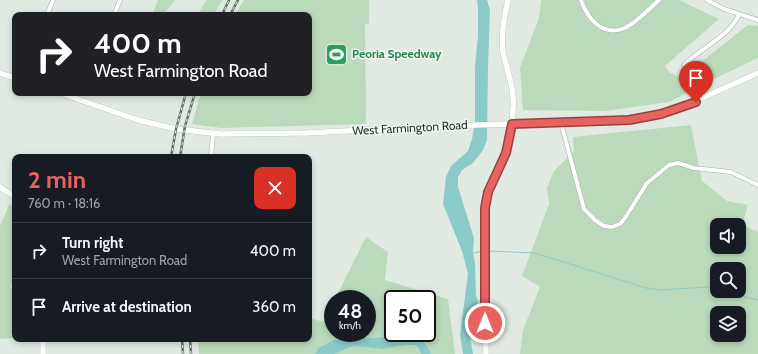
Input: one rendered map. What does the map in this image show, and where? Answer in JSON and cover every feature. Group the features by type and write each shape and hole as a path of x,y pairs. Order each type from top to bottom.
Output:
{"main road":[{"path":"486,354 484,217 486,200 506,153 512,124 513,94 504,56 502,38 508,0"},
{"path":"0,73 12,77"},
{"name":"West Farmington Road","path":"75,96 147,123 176,130 213,134 306,133 640,119 684,106 758,73"},
{"path":"0,188 12,195"},
{"path":"43,342 43,354"}],"street":[{"path":"47,12 53,0"},
{"path":"115,12 120,0"},
{"path":"581,0 587,16 596,24 605,28 618,29 630,25 659,0"},
{"path":"707,0 724,9 758,20"},
{"path":"684,65 691,57 700,52 732,27 739,14"},
{"path":"561,123 584,209 595,220 604,226 612,227 620,224 626,218 647,183 669,165 678,163 694,168 731,172 758,185"},
{"path":"211,154 213,134"}],"green space":[{"path":"158,0 175,0 165,12 153,12"},
{"path":"206,0 222,0 216,12 200,12"},
{"name":"Peoria Speedway","path":"244,0 369,0 369,23 365,24 366,124 221,128 192,124 200,96 312,96 312,12 237,12"},
{"path":"541,0 679,0 719,19 665,66 669,72 681,78 748,25 758,26 758,58 669,102 605,111 523,110 520,68 539,18"},
{"path":"691,125 702,181 727,201 748,205 744,218 710,218 710,254 746,254 746,227 758,232 758,354 520,354 523,330 540,287 522,276 549,204 547,188 554,171 574,151 573,137"},
{"path":"10,203 12,206 12,285 10,287 12,289 12,338 0,339 0,226"},
{"path":"366,237 388,252 385,280 418,290 384,290 384,337 376,338 376,290 340,290"},
{"path":"436,295 448,299 455,354 431,354 428,347 417,342 436,342"},
{"path":"312,319 324,322 324,342 330,342 318,348 315,354 199,354 198,342 312,342"},
{"path":"406,345 415,346 421,354 335,354 353,346 383,349"}],"water":[{"path":"477,0 487,0 490,10 487,140 483,150 473,163 462,170 458,177 458,187 474,238 473,253 477,299 476,312 470,329 473,354 463,354 460,335 468,274 462,251 443,204 446,177 451,166 468,151 475,123 475,66 478,36"},
{"path":"384,337 384,342 424,342 431,354 421,354 418,348 414,345 406,345 383,349 353,346 335,354 315,354 318,348 330,342 376,342 376,338"}],"waterway":[{"path":"473,253 483,251"},
{"path":"488,251 535,253 646,288 661,290 710,288"},
{"path":"746,297 758,300"}],"railway":[{"path":"223,12 229,0"},
{"path":"232,12 238,0"},
{"path":"172,154 176,129 185,96"},
{"path":"180,154 185,126 194,96"},
{"path":"182,342 183,354"},
{"path":"190,342 191,354"}],"place":[{"name":"Peoria Speedway","path":"337,54"}],"route":[{"path":"485,323 484,217 486,200 488,192 509,145 512,124 619,121 646,118 675,110 696,102"}]}
